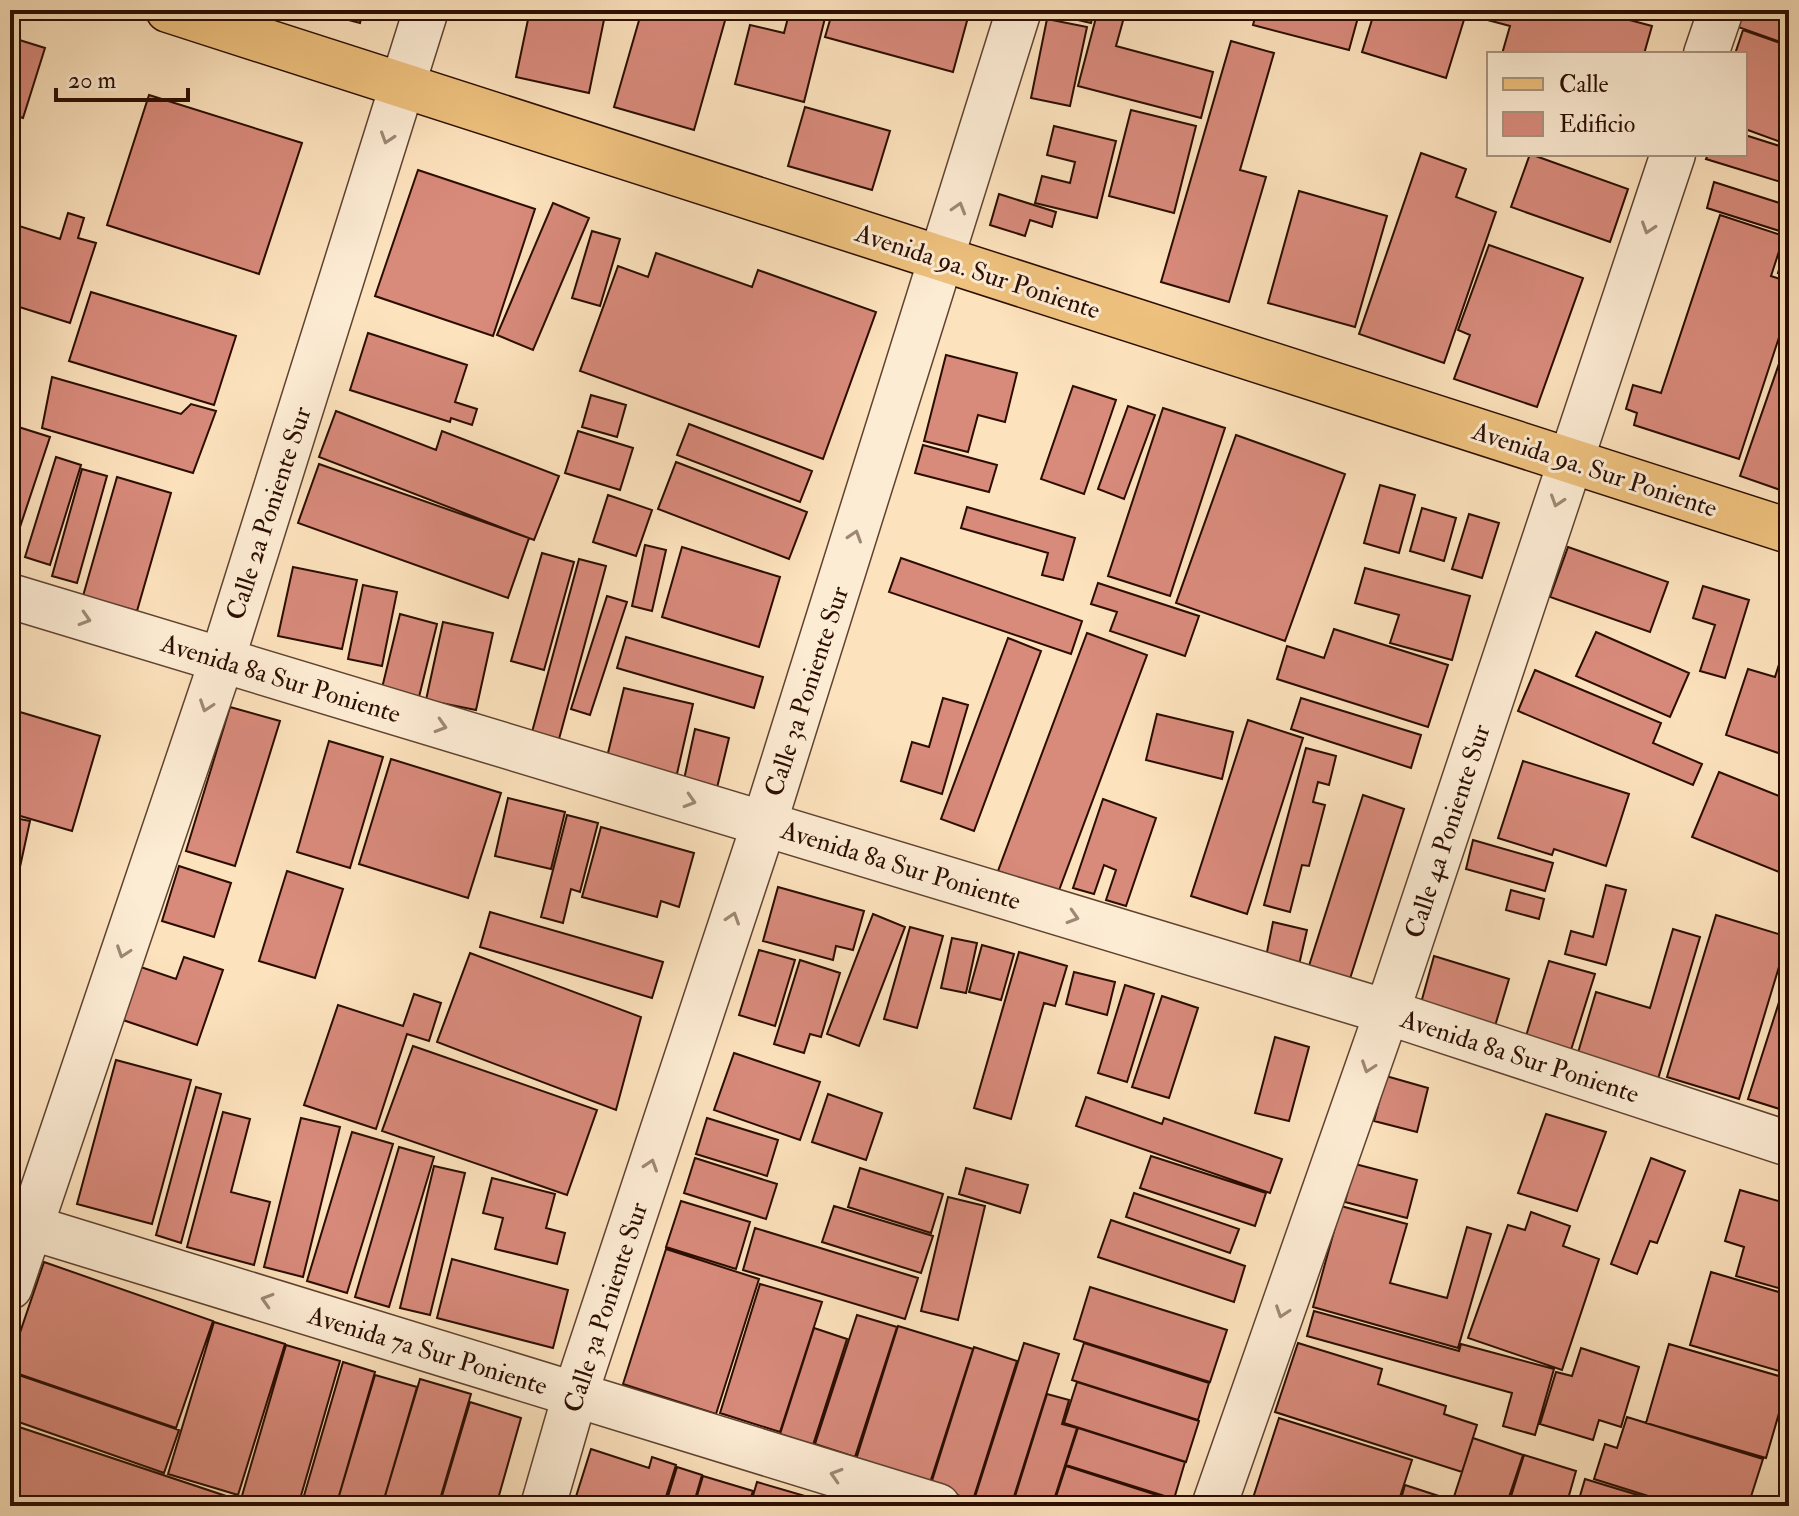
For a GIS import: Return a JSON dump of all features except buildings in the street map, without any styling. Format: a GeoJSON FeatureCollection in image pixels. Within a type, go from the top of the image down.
{"type":"FeatureCollection","features":[{"type":"Feature","properties":{"kind":"main road","name":"Avenida 9a. Sur Poniente"},"geometry":{"type":"LineString","coordinates":[[168,10],[1789,531]]}},
{"type":"Feature","properties":{"kind":"street","name":"Calle 2a Poniente Sur"},"geometry":{"type":"LineString","coordinates":[[10,1287],[20,1224],[222,660],[426,10]]}},
{"type":"Feature","properties":{"kind":"street","name":"Calle 3a Poniente Sur"},"geometry":{"type":"LineString","coordinates":[[543,1506],[575,1395],[764,824],[1019,10]]}},
{"type":"Feature","properties":{"kind":"street"},"geometry":{"type":"LineString","coordinates":[[1707,52],[1721,10]]}},
{"type":"Feature","properties":{"kind":"street","name":"Calle 4a Poniente Sur"},"geometry":{"type":"LineString","coordinates":[[1214,1506],[1387,1012],[1672,156]]}},
{"type":"Feature","properties":{"kind":"street","name":"Avenida 8a Sur Poniente"},"geometry":{"type":"LineString","coordinates":[[10,596],[1387,1012],[1789,1144]]}},
{"type":"Feature","properties":{"kind":"street","name":"Avenida 7a Sur Poniente"},"geometry":{"type":"LineString","coordinates":[[20,1224],[938,1506]]}}]}
